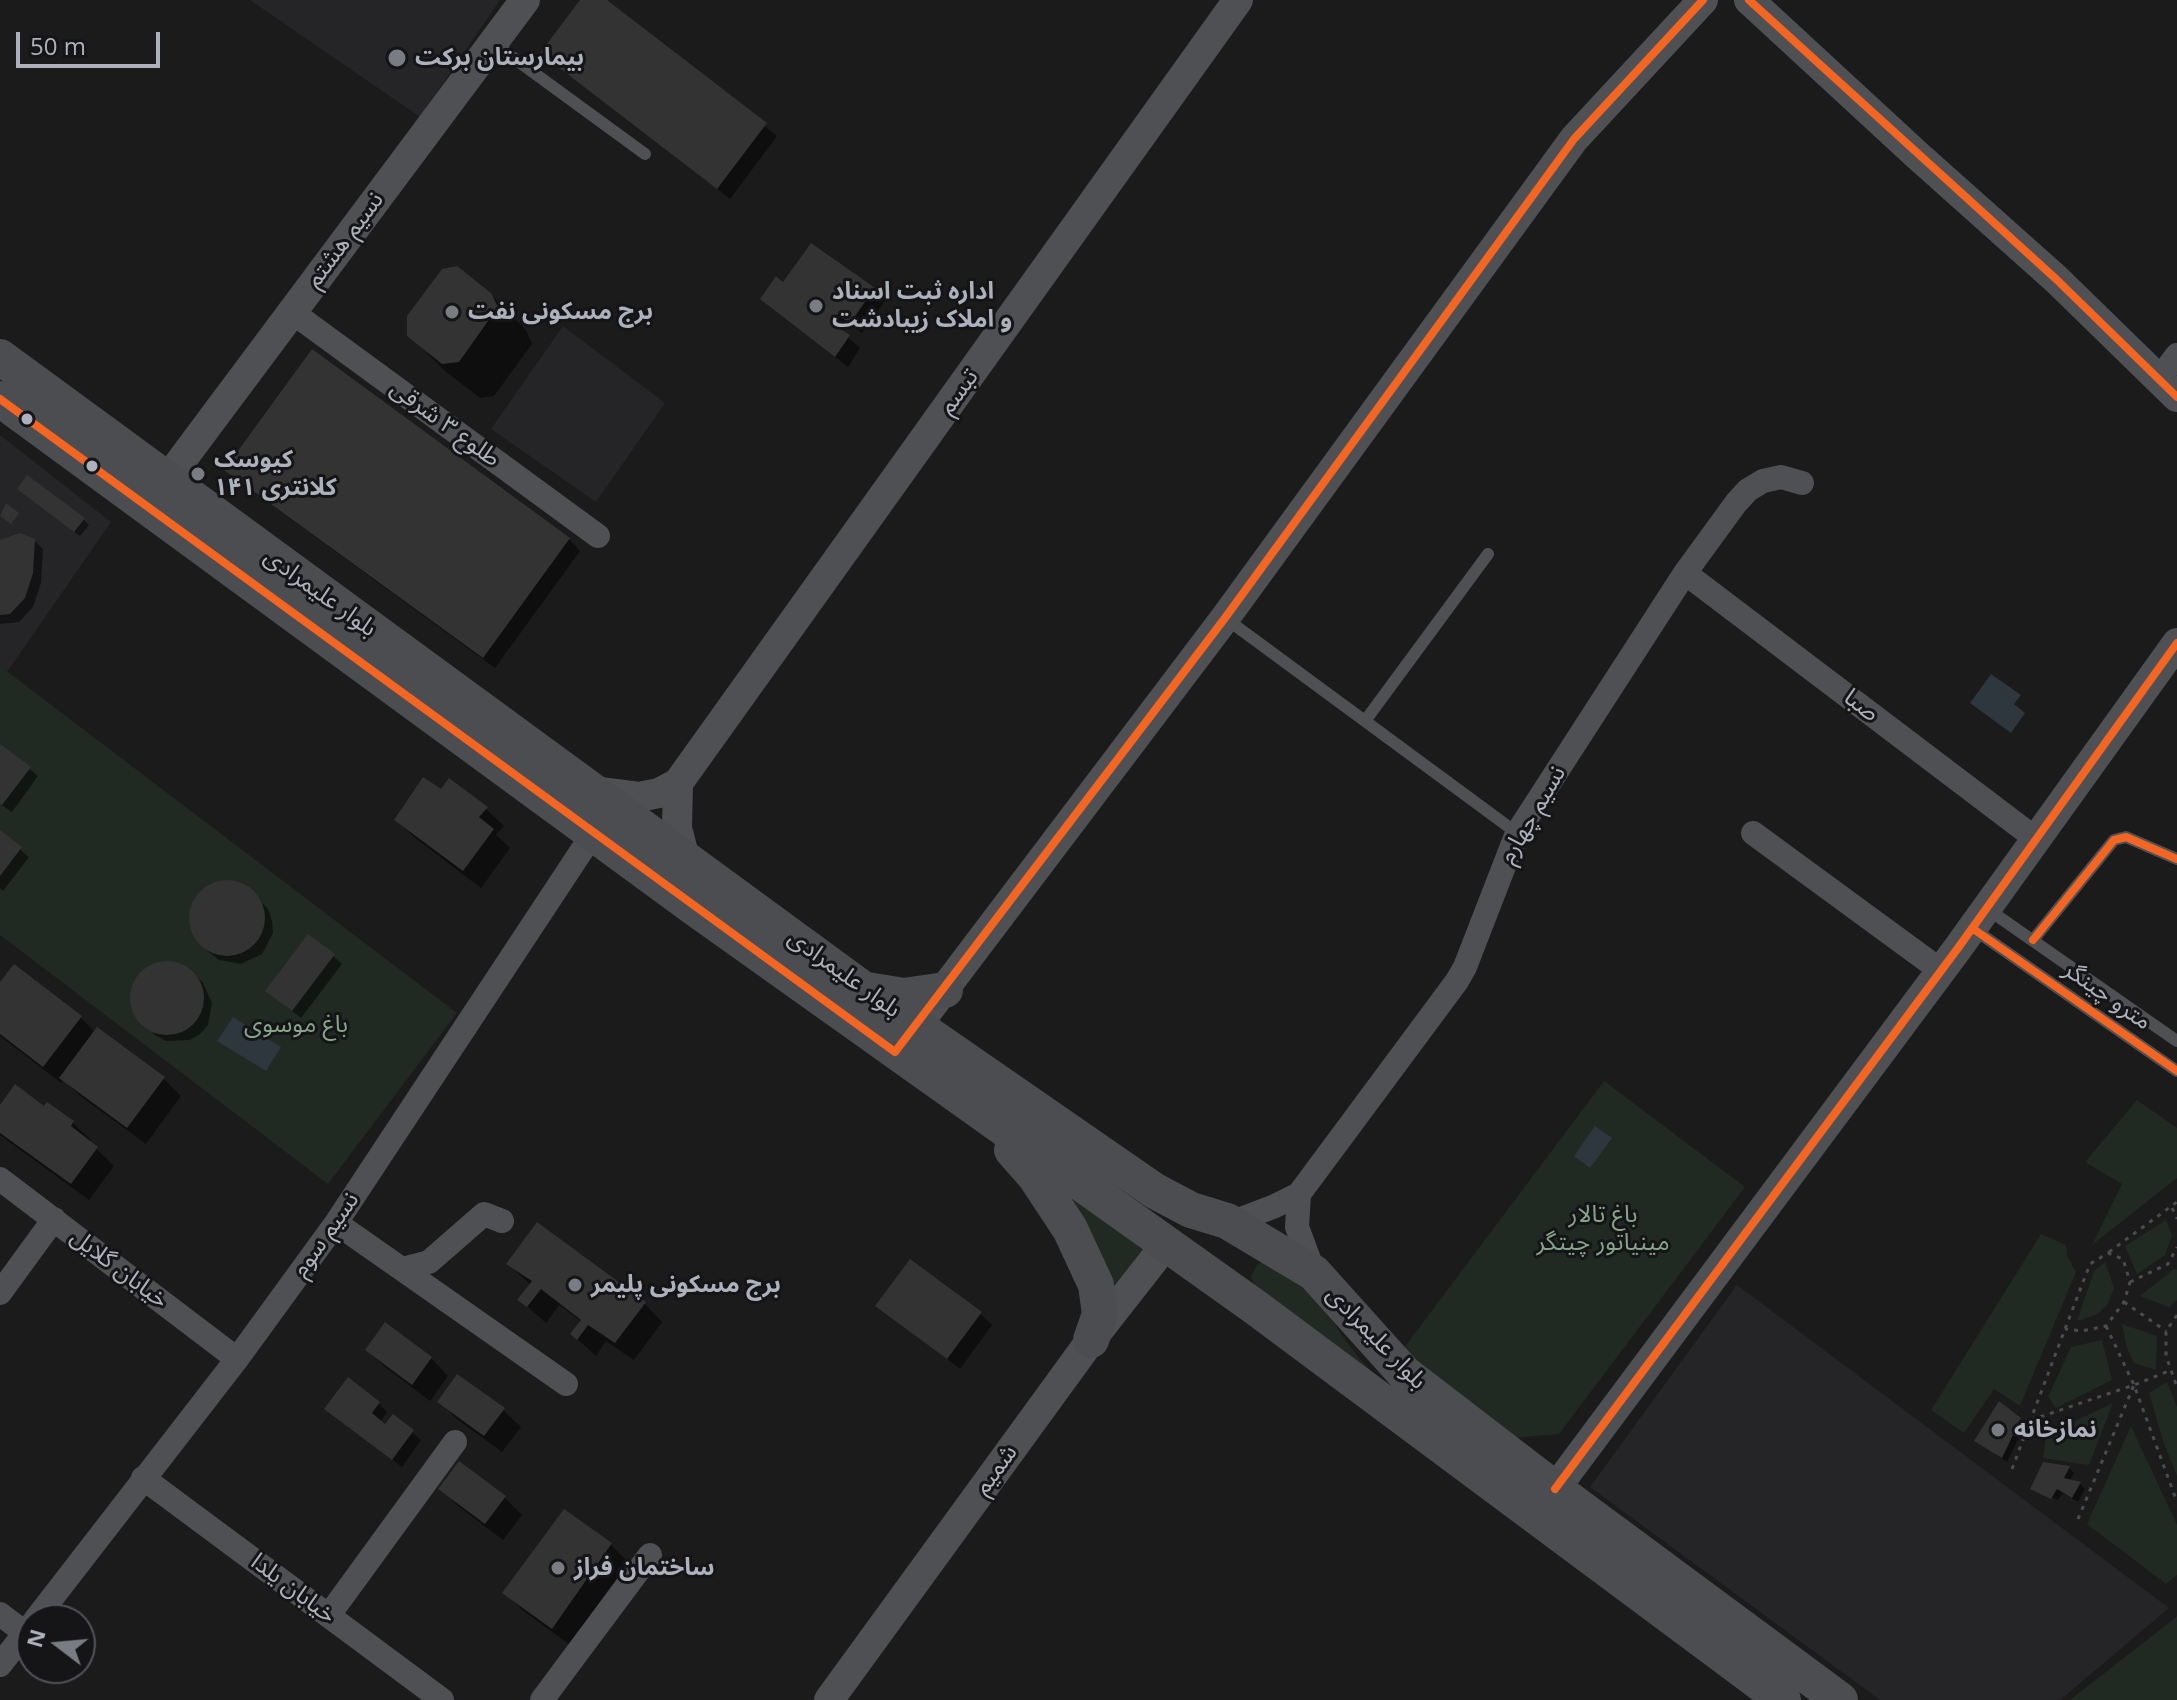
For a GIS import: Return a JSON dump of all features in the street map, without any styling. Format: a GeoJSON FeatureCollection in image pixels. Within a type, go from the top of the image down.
{"type":"FeatureCollection","features":[{"type":"Feature","properties":{"kind":"main road","name":"بلوار علیمرادی"},"geometry":{"type":"LineString","coordinates":[[0,357],[863,989],[906,1039],[980,1113],[1255,1307],[1783,1700]]}},
{"type":"Feature","properties":{"kind":"main road","name":"بلوار علیمرادی"},"geometry":{"type":"LineString","coordinates":[[0,399],[594,832],[906,1039],[1155,1191],[1191,1210],[1227,1221],[1314,1273],[1404,1373],[1840,1700]]}},
{"type":"Feature","properties":{"kind":"main road"},"geometry":{"type":"LineString","coordinates":[[863,989],[904,996],[945,990]]}},
{"type":"Feature","properties":{"kind":"main road"},"geometry":{"type":"LineString","coordinates":[[980,1113],[1035,1176],[1070,1229],[1096,1285],[1100,1314],[1091,1340]]}},
{"type":"Feature","properties":{"kind":"main road"},"geometry":{"type":"LineString","coordinates":[[1255,1307],[1246,1282],[1248,1263],[1265,1251],[1283,1253]]}},
{"type":"Feature","properties":{"kind":"street","name":"نسیم هشتم"},"geometry":{"type":"LineString","coordinates":[[166,481],[525,0]]}},
{"type":"Feature","properties":{"kind":"street","name":"تبسم"},"geometry":{"type":"LineString","coordinates":[[678,783],[1238,0]]}},
{"type":"Feature","properties":{"kind":"street"},"geometry":{"type":"LineString","coordinates":[[1749,0],[1917,155],[2171,377]]}},
{"type":"Feature","properties":{"kind":"street"},"geometry":{"type":"LineString","coordinates":[[906,1039],[1225,618],[1574,139],[1698,6]]}},
{"type":"Feature","properties":{"kind":"street","name":"طلوع ۳ شرقی"},"geometry":{"type":"LineString","coordinates":[[292,312],[598,536]]}},
{"type":"Feature","properties":{"kind":"street","name":"نسیم چهارم"},"geometry":{"type":"LineString","coordinates":[[1227,1221],[1244,1218],[1299,1194],[1457,981],[1517,833],[1685,573],[1748,490],[1763,481],[1781,477],[1802,483]]}},
{"type":"Feature","properties":{"kind":"street","name":"صبا"},"geometry":{"type":"LineString","coordinates":[[1685,573],[2036,839]]}},
{"type":"Feature","properties":{"kind":"street"},"geometry":{"type":"LineString","coordinates":[[1555,1489],[1979,918],[2177,643]]}},
{"type":"Feature","properties":{"kind":"street"},"geometry":{"type":"LineString","coordinates":[[592,791],[639,797],[659,793],[678,783],[677,828],[685,859]]}},
{"type":"Feature","properties":{"kind":"street","name":"نسیم سوم"},"geometry":{"type":"LineString","coordinates":[[48,1604],[237,1359],[336,1223],[594,832]]}},
{"type":"Feature","properties":{"kind":"street"},"geometry":{"type":"LineString","coordinates":[[1753,833],[1940,970]]}},
{"type":"Feature","properties":{"kind":"street","name":"خیابان گلایل"},"geometry":{"type":"LineString","coordinates":[[0,1179],[237,1359]]}},
{"type":"Feature","properties":{"kind":"street"},"geometry":{"type":"LineString","coordinates":[[1299,1194],[1297,1227],[1314,1273]]}},
{"type":"Feature","properties":{"kind":"street"},"geometry":{"type":"LineString","coordinates":[[402,1269],[429,1262],[484,1214],[502,1221]]}},
{"type":"Feature","properties":{"kind":"street"},"geometry":{"type":"LineString","coordinates":[[0,1293],[54,1219]]}},
{"type":"Feature","properties":{"kind":"street"},"geometry":{"type":"LineString","coordinates":[[336,1223],[566,1384]]}},
{"type":"Feature","properties":{"kind":"street","name":"شمیم"},"geometry":{"type":"LineString","coordinates":[[829,1700],[1091,1340],[1167,1243]]}},
{"type":"Feature","properties":{"kind":"street"},"geometry":{"type":"LineString","coordinates":[[329,1615],[455,1442]]}},
{"type":"Feature","properties":{"kind":"street","name":"خیابان یلدا"},"geometry":{"type":"LineString","coordinates":[[143,1478],[442,1700]]}},
{"type":"Feature","properties":{"kind":"street"},"geometry":{"type":"LineString","coordinates":[[542,1700],[650,1555]]}},
{"type":"Feature","properties":{"kind":"street","name":"نسیم سوم"},"geometry":{"type":"LineString","coordinates":[[0,1665],[16,1645]]}},
{"type":"Feature","properties":{"kind":"lane"},"geometry":{"type":"LineString","coordinates":[[493,43],[645,154]]}},
{"type":"Feature","properties":{"kind":"lane"},"geometry":{"type":"LineString","coordinates":[[1365,721],[1488,554]]}},
{"type":"Feature","properties":{"kind":"lane"},"geometry":{"type":"LineString","coordinates":[[1225,618],[1517,833]]}},
{"type":"Feature","properties":{"kind":"lane"},"geometry":{"type":"LineString","coordinates":[[2033,940],[2114,840],[2126,837],[2177,859]]}},
{"type":"Feature","properties":{"kind":"lane","name":"مترو چینگر"},"geometry":{"type":"LineString","coordinates":[[1979,918],[2033,940],[2177,1041]]}},
{"type":"Feature","properties":{"kind":"lane","name":"مترو چینگر"},"geometry":{"type":"LineString","coordinates":[[1979,918],[2177,1071]]}},
{"type":"Feature","properties":{"kind":"path"},"geometry":{"type":"LineString","coordinates":[[2012,1469],[2090,1264],[2177,1202]]}},
{"type":"Feature","properties":{"kind":"path"},"geometry":{"type":"LineString","coordinates":[[2172,1208],[2177,1219]]}},
{"type":"Feature","properties":{"kind":"path"},"geometry":{"type":"LineString","coordinates":[[2130,1282],[2168,1264],[2177,1247]]}},
{"type":"Feature","properties":{"kind":"path"},"geometry":{"type":"LineString","coordinates":[[2065,1329],[2082,1331],[2106,1326],[2124,1302],[2130,1282],[2123,1259],[2108,1253]]}},
{"type":"Feature","properties":{"kind":"path"},"geometry":{"type":"LineString","coordinates":[[2124,1302],[2166,1331]]}},
{"type":"Feature","properties":{"kind":"path"},"geometry":{"type":"LineString","coordinates":[[2177,1315],[2166,1331],[2166,1356],[2177,1387]]}},
{"type":"Feature","properties":{"kind":"path"},"geometry":{"type":"LineString","coordinates":[[2106,1326],[2134,1385],[2177,1502]]}},
{"type":"Feature","properties":{"kind":"path"},"geometry":{"type":"LineString","coordinates":[[2030,1420],[2171,1370]]}},
{"type":"Feature","properties":{"kind":"path"},"geometry":{"type":"LineString","coordinates":[[2078,1519],[2134,1385]]}},
{"type":"Feature","properties":{"kind":"shaded area","name":"بیمارستان برکت"},"geometry":{"type":"Polygon","coordinates":[[[250,0],[500,0],[420,117],[250,0]]]}},
{"type":"Feature","properties":{"kind":"shaded area"},"geometry":{"type":"Polygon","coordinates":[[[563,326],[665,403],[596,502],[491,429],[563,326]]]}},
{"type":"Feature","properties":{"kind":"shaded area"},"geometry":{"type":"Polygon","coordinates":[[[0,435],[111,522],[7,672],[0,666],[0,435]]]}},
{"type":"Feature","properties":{"kind":"shaded area"},"geometry":{"type":"Polygon","coordinates":[[[1991,674],[2021,695],[2014,704],[2025,713],[2011,733],[1970,703],[1991,674]]]}},
{"type":"Feature","properties":{"kind":"shaded area"},"geometry":{"type":"Polygon","coordinates":[[[233,1017],[281,1047],[266,1071],[217,1041],[233,1017]]]}},
{"type":"Feature","properties":{"kind":"shaded area"},"geometry":{"type":"Polygon","coordinates":[[[1595,1126],[1612,1138],[1590,1168],[1574,1156],[1595,1126]]]}},
{"type":"Feature","properties":{"kind":"shaded area"},"geometry":{"type":"Polygon","coordinates":[[[1737,1285],[2169,1608],[2060,1700],[1880,1700],[1590,1487],[1737,1285]]]}},
{"type":"Feature","properties":{"kind":"green space","name":"باغ موسوی"},"geometry":{"type":"Polygon","coordinates":[[[0,666],[457,1013],[328,1184],[0,935],[0,666]]]}},
{"type":"Feature","properties":{"kind":"green space","name":"باغ تالار مینیاتور چیتگر"},"geometry":{"type":"Polygon","coordinates":[[[1604,1081],[1745,1187],[1559,1434],[1514,1438],[1401,1352],[1604,1081]]]}},
{"type":"Feature","properties":{"kind":"green space"},"geometry":{"type":"Polygon","coordinates":[[[2137,1100],[2177,1128],[2177,1178],[2092,1245],[2122,1184],[2085,1162],[2137,1100]]]}},
{"type":"Feature","properties":{"kind":"green space"},"geometry":{"type":"Polygon","coordinates":[[[1038,1166],[1147,1246],[1112,1295],[1038,1166]]]}},
{"type":"Feature","properties":{"kind":"green space"},"geometry":{"type":"Polygon","coordinates":[[[2166,1220],[2172,1235],[2165,1255],[2137,1274],[2125,1246],[2166,1220]]]}},
{"type":"Feature","properties":{"kind":"green space"},"geometry":{"type":"Polygon","coordinates":[[[2041,1234],[2066,1245],[2067,1256],[2076,1272],[2020,1406],[1994,1389],[1964,1433],[1931,1410],[2041,1234]]]}},
{"type":"Feature","properties":{"kind":"green space"},"geometry":{"type":"Polygon","coordinates":[[[1268,1256],[1298,1263],[1341,1334],[1383,1383],[1258,1292],[1251,1277],[1257,1265],[1268,1256]]]}},
{"type":"Feature","properties":{"kind":"green space"},"geometry":{"type":"Polygon","coordinates":[[[2105,1262],[2114,1288],[2108,1304],[2098,1314],[2077,1321],[2094,1271],[2105,1262]]]}},
{"type":"Feature","properties":{"kind":"green space"},"geometry":{"type":"Polygon","coordinates":[[[2174,1269],[2177,1270],[2177,1300],[2169,1307],[2140,1296],[2174,1269]]]}},
{"type":"Feature","properties":{"kind":"green space"},"geometry":{"type":"Polygon","coordinates":[[[2122,1324],[2157,1336],[2156,1370],[2134,1363],[2122,1324]]]}},
{"type":"Feature","properties":{"kind":"green space"},"geometry":{"type":"Polygon","coordinates":[[[2102,1340],[2112,1380],[2056,1408],[2048,1397],[2071,1347],[2102,1340]]]}},
{"type":"Feature","properties":{"kind":"green space"},"geometry":{"type":"Polygon","coordinates":[[[2167,1382],[2177,1407],[2177,1476],[2149,1393],[2167,1382]]]}},
{"type":"Feature","properties":{"kind":"green space"},"geometry":{"type":"Polygon","coordinates":[[[2113,1403],[2089,1465],[2043,1458],[2046,1435],[2113,1403]]]}},
{"type":"Feature","properties":{"kind":"green space"},"geometry":{"type":"Polygon","coordinates":[[[2131,1426],[2177,1525],[2177,1575],[2166,1584],[2087,1524],[2131,1426]]]}},
{"type":"Feature","properties":{"kind":"green space"},"geometry":{"type":"Polygon","coordinates":[[[2177,1616],[2177,1700],[2070,1700],[2175,1618],[2177,1616]]]}},
{"type":"Feature","properties":{"kind":"building"},"geometry":{"type":"Polygon","coordinates":[[[580,0],[607,0],[767,123],[717,189],[540,53],[580,0]]]}},
{"type":"Feature","properties":{"kind":"building","name":"اداره ثبت اسناد و املاک زیبادشت"},"geometry":{"type":"Polygon","coordinates":[[[811,243],[875,288],[850,323],[836,314],[830,322],[850,335],[835,357],[760,299],[776,276],[783,282],[811,243]]]}},
{"type":"Feature","properties":{"kind":"building","name":"برج مسکونی نفت"},"geometry":{"type":"Polygon","coordinates":[[[457,266],[491,293],[498,307],[459,362],[442,364],[407,336],[407,316],[442,269],[457,266]]]}},
{"type":"Feature","properties":{"kind":"building"},"geometry":{"type":"Polygon","coordinates":[[[312,349],[570,538],[483,658],[224,470],[312,349]]]}},
{"type":"Feature","properties":{"kind":"building"},"geometry":{"type":"Polygon","coordinates":[[[27,475],[85,518],[74,532],[17,489],[27,475]]]}},
{"type":"Feature","properties":{"kind":"building"},"geometry":{"type":"Polygon","coordinates":[[[6,503],[19,513],[11,524],[0,516],[6,503]]]}},
{"type":"Feature","properties":{"kind":"building"},"geometry":{"type":"Polygon","coordinates":[[[20,533],[35,539],[33,573],[25,598],[10,614],[0,615],[0,540],[20,533]]]}},
{"type":"Feature","properties":{"kind":"building"},"geometry":{"type":"Polygon","coordinates":[[[0,744],[31,767],[2,805],[0,804],[0,744]]]}},
{"type":"Feature","properties":{"kind":"building"},"geometry":{"type":"Polygon","coordinates":[[[423,777],[441,789],[449,778],[488,807],[479,817],[494,829],[463,871],[394,820],[423,777]]]}},
{"type":"Feature","properties":{"kind":"building"},"geometry":{"type":"Polygon","coordinates":[[[0,830],[22,847],[0,876],[0,830]]]}},
{"type":"Feature","properties":{"kind":"building"},"geometry":{"type":"Polygon","coordinates":[[[227,880],[242,883],[254,891],[262,903],[265,918],[262,933],[254,945],[242,953],[227,956],[212,953],[200,945],[192,933],[189,918],[192,903],[200,891],[212,883],[227,880]]]}},
{"type":"Feature","properties":{"kind":"building"},"geometry":{"type":"Polygon","coordinates":[[[308,934],[335,954],[292,1011],[265,991],[308,934]]]}},
{"type":"Feature","properties":{"kind":"building"},"geometry":{"type":"Polygon","coordinates":[[[167,961],[181,964],[193,972],[201,984],[204,998],[201,1012],[193,1024],[181,1032],[167,1035],[153,1032],[141,1024],[133,1012],[130,998],[133,984],[141,972],[153,964],[167,961]]]}},
{"type":"Feature","properties":{"kind":"building"},"geometry":{"type":"Polygon","coordinates":[[[14,964],[82,1016],[43,1067],[0,1034],[0,982],[14,964]]]}},
{"type":"Feature","properties":{"kind":"building"},"geometry":{"type":"Polygon","coordinates":[[[97,1027],[165,1077],[127,1128],[59,1078],[97,1027]]]}},
{"type":"Feature","properties":{"kind":"building"},"geometry":{"type":"Polygon","coordinates":[[[15,1084],[44,1106],[47,1102],[74,1121],[71,1126],[98,1147],[71,1184],[0,1133],[0,1105],[15,1084]]]}},
{"type":"Feature","properties":{"kind":"building","name":"برج مسکونی پلیمر"},"geometry":{"type":"Polygon","coordinates":[[[537,1222],[646,1302],[615,1343],[588,1325],[577,1340],[570,1334],[581,1320],[541,1289],[527,1307],[517,1300],[532,1281],[506,1264],[537,1222]]]}},
{"type":"Feature","properties":{"kind":"building"},"geometry":{"type":"Polygon","coordinates":[[[910,1259],[982,1312],[947,1359],[875,1306],[910,1259]]]}},
{"type":"Feature","properties":{"kind":"building"},"geometry":{"type":"Polygon","coordinates":[[[385,1322],[432,1357],[412,1385],[365,1350],[385,1322]]]}},
{"type":"Feature","properties":{"kind":"building"},"geometry":{"type":"Polygon","coordinates":[[[457,1374],[505,1408],[484,1436],[437,1402],[457,1374]]]}},
{"type":"Feature","properties":{"kind":"building"},"geometry":{"type":"Polygon","coordinates":[[[348,1377],[380,1402],[372,1413],[385,1424],[393,1414],[414,1430],[392,1460],[324,1409],[348,1377]]]}},
{"type":"Feature","properties":{"kind":"building","name":"نمازخانه"},"geometry":{"type":"Polygon","coordinates":[[[1999,1401],[2021,1418],[2002,1458],[1974,1441],[1999,1401]]]}},
{"type":"Feature","properties":{"kind":"building"},"geometry":{"type":"Polygon","coordinates":[[[459,1461],[506,1496],[485,1524],[438,1489],[459,1461]]]}},
{"type":"Feature","properties":{"kind":"building"},"geometry":{"type":"Polygon","coordinates":[[[2043,1462],[2070,1466],[2064,1478],[2081,1482],[2072,1498],[2057,1489],[2051,1499],[2030,1489],[2043,1462]]]}},
{"type":"Feature","properties":{"kind":"building","name":"ساختمان فراز"},"geometry":{"type":"Polygon","coordinates":[[[564,1509],[612,1543],[552,1629],[502,1593],[564,1509]]]}},
{"type":"Feature","properties":{"kind":"transit line"},"geometry":{"type":"LineString","coordinates":[[0,399],[895,1052],[1225,618],[1574,139],[1703,0]]}},
{"type":"Feature","properties":{"kind":"transit line"},"geometry":{"type":"LineString","coordinates":[[1749,0],[2056,279],[2177,397]]}},
{"type":"Feature","properties":{"kind":"transit line"},"geometry":{"type":"LineString","coordinates":[[1555,1489],[1958,948],[2177,643]]}},
{"type":"Feature","properties":{"kind":"transit line"},"geometry":{"type":"LineString","coordinates":[[2033,940],[2114,840],[2126,837],[2177,859]]}},
{"type":"Feature","properties":{"kind":"transit line"},"geometry":{"type":"LineString","coordinates":[[1972,928],[2177,1071]]}},
{"type":"Feature","properties":{"kind":"place","name":"بیمارستان برکت"},"geometry":{"type":"Point","coordinates":[397,58]}},
{"type":"Feature","properties":{"kind":"place","name":"اداره ثبت اسناد و املاک زیبادشت"},"geometry":{"type":"Point","coordinates":[816,306]}},
{"type":"Feature","properties":{"kind":"place","name":"برج مسکونی نفت"},"geometry":{"type":"Point","coordinates":[452,312]}},
{"type":"Feature","properties":{"kind":"place","name":"کیوسک کلانتری ۱۴۱"},"geometry":{"type":"Point","coordinates":[198,474]}},
{"type":"Feature","properties":{"kind":"place","name":"برج مسکونی پلیمر"},"geometry":{"type":"Point","coordinates":[575,1285]}},
{"type":"Feature","properties":{"kind":"place","name":"نمازخانه"},"geometry":{"type":"Point","coordinates":[1998,1430]}},
{"type":"Feature","properties":{"kind":"place","name":"ساختمان فراز"},"geometry":{"type":"Point","coordinates":[558,1568]}}]}
